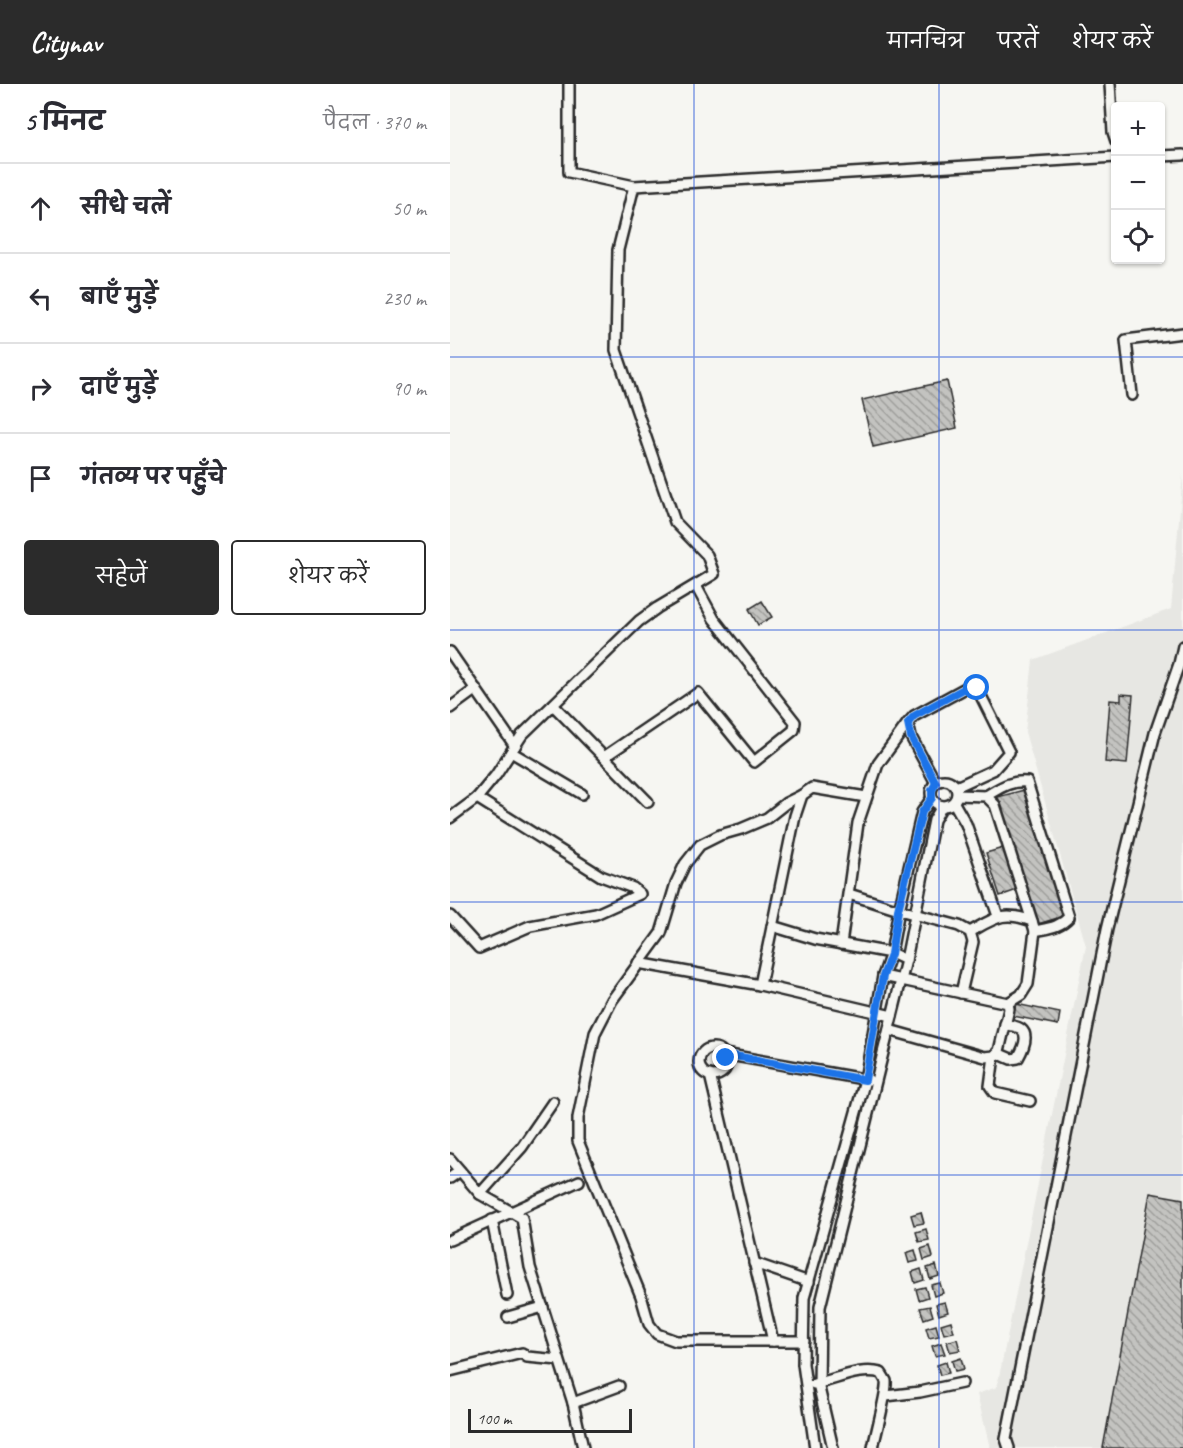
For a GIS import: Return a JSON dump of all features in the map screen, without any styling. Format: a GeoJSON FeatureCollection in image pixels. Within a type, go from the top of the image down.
{"type":"FeatureCollection","features":[{"type":"Feature","properties":{"kind":"street"},"geometry":{"type":"LineString","coordinates":[[568,84],[569,172],[634,186],[1111,158]]}},
{"type":"Feature","properties":{"kind":"street"},"geometry":{"type":"LineString","coordinates":[[1110,84],[1111,102]]}},
{"type":"Feature","properties":{"kind":"street"},"geometry":{"type":"LineString","coordinates":[[1165,156],[1183,155]]}},
{"type":"Feature","properties":{"kind":"street"},"geometry":{"type":"LineString","coordinates":[[450,818],[477,798],[496,775],[522,735],[639,621],[714,574],[707,555],[675,522],[616,350],[618,250],[634,186]]}},
{"type":"Feature","properties":{"kind":"street"},"geometry":{"type":"LineString","coordinates":[[1132,395],[1126,340],[1183,333]]}},
{"type":"Feature","properties":{"kind":"street"},"geometry":{"type":"LineString","coordinates":[[604,757],[698,693],[754,762],[794,730],[795,722],[714,619],[696,586]]}},
{"type":"Feature","properties":{"kind":"street"},"geometry":{"type":"LineString","coordinates":[[1009,1448],[1006,1439],[1107,929],[1155,733],[1183,646]]}},
{"type":"Feature","properties":{"kind":"street"},"geometry":{"type":"LineString","coordinates":[[450,652],[513,749],[582,794]]}},
{"type":"Feature","properties":{"kind":"street"},"geometry":{"type":"LineString","coordinates":[[833,1448],[819,1383],[820,1307],[906,960],[934,820],[942,806],[993,770],[1008,752],[977,688],[971,685],[914,716],[878,764],[858,823],[841,944]]}},
{"type":"Feature","properties":{"kind":"street"},"geometry":{"type":"LineString","coordinates":[[450,708],[476,689]]}},
{"type":"Feature","properties":{"kind":"street"},"geometry":{"type":"LineString","coordinates":[[553,705],[648,802]]}},
{"type":"Feature","properties":{"kind":"street"},"geometry":{"type":"LineString","coordinates":[[908,723],[911,737],[936,783]]}},
{"type":"Feature","properties":{"kind":"street"},"geometry":{"type":"LineString","coordinates":[[815,1448],[803,1364],[804,1298],[865,1080],[883,976],[891,954],[898,910],[922,812],[932,798],[932,790],[936,783],[945,780],[956,795],[999,916]]}},
{"type":"Feature","properties":{"kind":"street"},"geometry":{"type":"LineString","coordinates":[[956,795],[986,796],[1005,785],[1018,781],[1027,782],[1069,916],[1064,923],[1056,927],[1033,926],[1017,915],[999,916],[970,932]]}},
{"type":"Feature","properties":{"kind":"street"},"geometry":{"type":"LineString","coordinates":[[804,1341],[676,1341],[657,1334],[649,1324],[641,1296],[578,1141],[578,1118],[595,1033],[612,1000],[662,933],[676,883],[685,864],[700,845],[767,818],[786,803],[812,788],[866,797]]}},
{"type":"Feature","properties":{"kind":"street"},"geometry":{"type":"LineString","coordinates":[[760,985],[795,816],[802,795]]}},
{"type":"Feature","properties":{"kind":"street"},"geometry":{"type":"LineString","coordinates":[[883,976],[1008,1003],[1021,995],[1028,984],[1033,926],[995,805],[986,796]]}},
{"type":"Feature","properties":{"kind":"street"},"geometry":{"type":"LineString","coordinates":[[450,916],[479,948],[530,926],[596,914],[640,894],[633,888],[601,876],[477,798]]}},
{"type":"Feature","properties":{"kind":"street"},"geometry":{"type":"LineString","coordinates":[[932,798],[942,806]]}},
{"type":"Feature","properties":{"kind":"street"},"geometry":{"type":"LineString","coordinates":[[849,894],[959,926],[970,932],[973,942],[961,993]]}},
{"type":"Feature","properties":{"kind":"street"},"geometry":{"type":"LineString","coordinates":[[772,926],[816,939],[891,954],[906,960]]}},
{"type":"Feature","properties":{"kind":"street"},"geometry":{"type":"LineString","coordinates":[[638,963],[760,985],[892,1016]]}},
{"type":"Feature","properties":{"kind":"street"},"geometry":{"type":"LineString","coordinates":[[889,1030],[985,1057],[999,1051],[1009,1009],[1008,1003]]}},
{"type":"Feature","properties":{"kind":"street"},"geometry":{"type":"LineString","coordinates":[[995,1054],[1011,1059],[1018,1058],[1024,1048],[1024,1034],[1021,1029],[1005,1024]]}},
{"type":"Feature","properties":{"kind":"street"},"geometry":{"type":"LineString","coordinates":[[773,1341],[710,1076],[700,1067],[699,1058],[704,1051],[717,1048],[724,1054],[877,1081]]}},
{"type":"Feature","properties":{"kind":"street"},"geometry":{"type":"LineString","coordinates":[[710,1076],[723,1071],[726,1063],[724,1054]]}},
{"type":"Feature","properties":{"kind":"street"},"geometry":{"type":"LineString","coordinates":[[995,1054],[990,1086],[994,1093],[1030,1101]]}},
{"type":"Feature","properties":{"kind":"street"},"geometry":{"type":"LineString","coordinates":[[480,1194],[522,1146],[554,1102]]}},
{"type":"Feature","properties":{"kind":"street"},"geometry":{"type":"LineString","coordinates":[[859,1102],[871,1105]]}},
{"type":"Feature","properties":{"kind":"street"},"geometry":{"type":"LineString","coordinates":[[852,1127],[864,1131]]}},
{"type":"Feature","properties":{"kind":"street"},"geometry":{"type":"LineString","coordinates":[[450,1159],[480,1194],[522,1218],[530,1267],[573,1403],[581,1447]]}},
{"type":"Feature","properties":{"kind":"street"},"geometry":{"type":"LineString","coordinates":[[450,1178],[460,1171]]}},
{"type":"Feature","properties":{"kind":"street"},"geometry":{"type":"LineString","coordinates":[[450,1239],[579,1181]]}},
{"type":"Feature","properties":{"kind":"street"},"geometry":{"type":"LineString","coordinates":[[492,1220],[507,1295]]}},
{"type":"Feature","properties":{"kind":"street"},"geometry":{"type":"LineString","coordinates":[[754,1263],[809,1282]]}},
{"type":"Feature","properties":{"kind":"street"},"geometry":{"type":"LineString","coordinates":[[508,1317],[543,1307]]}},
{"type":"Feature","properties":{"kind":"street"},"geometry":{"type":"LineString","coordinates":[[804,1324],[820,1325]]}},
{"type":"Feature","properties":{"kind":"street"},"geometry":{"type":"LineString","coordinates":[[450,1371],[522,1353],[527,1357],[559,1360]]}},
{"type":"Feature","properties":{"kind":"street"},"geometry":{"type":"LineString","coordinates":[[806,1386],[841,1376],[872,1371],[881,1373],[886,1381],[886,1396],[880,1410],[873,1448]]}},
{"type":"Feature","properties":{"kind":"street"},"geometry":{"type":"LineString","coordinates":[[886,1396],[962,1383]]}},
{"type":"Feature","properties":{"kind":"street"},"geometry":{"type":"LineString","coordinates":[[573,1403],[619,1386]]}},
{"type":"Feature","properties":{"kind":"shaded area"},"geometry":{"type":"Polygon","coordinates":[[[1183,475],[1183,1448],[990,1448],[977,1394],[997,1387],[1086,946],[1025,732],[1033,660],[1171,609],[1183,475]]]}},
{"type":"Feature","properties":{"kind":"building"},"geometry":{"type":"Polygon","coordinates":[[[947,381],[957,428],[873,447],[862,400],[947,381]]]}},
{"type":"Feature","properties":{"kind":"building"},"geometry":{"type":"Polygon","coordinates":[[[762,601],[772,617],[758,625],[749,609],[762,601]]]}},
{"type":"Feature","properties":{"kind":"building"},"geometry":{"type":"Polygon","coordinates":[[[1121,694],[1133,695],[1127,764],[1105,762],[1110,700],[1121,701],[1121,694]]]}},
{"type":"Feature","properties":{"kind":"building"},"geometry":{"type":"Polygon","coordinates":[[[1024,790],[1064,916],[1038,924],[998,797],[1024,790]]]}},
{"type":"Feature","properties":{"kind":"building"},"geometry":{"type":"Polygon","coordinates":[[[1003,848],[1017,890],[1000,896],[986,853],[1003,848]]]}},
{"type":"Feature","properties":{"kind":"building"},"geometry":{"type":"Polygon","coordinates":[[[1016,1004],[1060,1013],[1058,1025],[1013,1016],[1016,1004]]]}},
{"type":"Feature","properties":{"kind":"building"},"geometry":{"type":"Polygon","coordinates":[[[1150,1193],[1183,1199],[1183,1448],[1103,1448],[1150,1193]]]}},
{"type":"Feature","properties":{"kind":"building"},"geometry":{"type":"Polygon","coordinates":[[[921,1212],[924,1223],[914,1225],[911,1215],[921,1212]]]}},
{"type":"Feature","properties":{"kind":"building"},"geometry":{"type":"Polygon","coordinates":[[[926,1229],[929,1240],[919,1242],[916,1232],[926,1229]]]}},
{"type":"Feature","properties":{"kind":"building"},"geometry":{"type":"Polygon","coordinates":[[[930,1246],[933,1257],[924,1260],[921,1249],[930,1246]]]}},
{"type":"Feature","properties":{"kind":"building"},"geometry":{"type":"Polygon","coordinates":[[[915,1250],[918,1261],[909,1263],[906,1253],[915,1250]]]}},
{"type":"Feature","properties":{"kind":"building"},"geometry":{"type":"Polygon","coordinates":[[[936,1265],[939,1276],[930,1279],[927,1268],[936,1265]]]}},
{"type":"Feature","properties":{"kind":"building"},"geometry":{"type":"Polygon","coordinates":[[[921,1269],[924,1280],[915,1283],[912,1272],[921,1269]]]}},
{"type":"Feature","properties":{"kind":"building"},"geometry":{"type":"Polygon","coordinates":[[[940,1283],[943,1293],[934,1296],[931,1285],[940,1283]]]}},
{"type":"Feature","properties":{"kind":"building"},"geometry":{"type":"Polygon","coordinates":[[[925,1287],[928,1297],[919,1300],[916,1289],[925,1287]]]}},
{"type":"Feature","properties":{"kind":"building"},"geometry":{"type":"Polygon","coordinates":[[[945,1302],[948,1312],[939,1315],[936,1304],[945,1302]]]}},
{"type":"Feature","properties":{"kind":"building"},"geometry":{"type":"Polygon","coordinates":[[[930,1306],[933,1316],[924,1319],[920,1308],[930,1306]]]}},
{"type":"Feature","properties":{"kind":"building"},"geometry":{"type":"Polygon","coordinates":[[[951,1321],[954,1332],[944,1334],[941,1324],[951,1321]]]}},
{"type":"Feature","properties":{"kind":"building"},"geometry":{"type":"Polygon","coordinates":[[[936,1325],[939,1336],[929,1338],[926,1328],[936,1325]]]}},
{"type":"Feature","properties":{"kind":"building"},"geometry":{"type":"Polygon","coordinates":[[[957,1339],[960,1350],[950,1352],[947,1342],[957,1339]]]}},
{"type":"Feature","properties":{"kind":"building"},"geometry":{"type":"Polygon","coordinates":[[[941,1343],[945,1354],[935,1356],[932,1346],[941,1343]]]}},
{"type":"Feature","properties":{"kind":"building"},"geometry":{"type":"Polygon","coordinates":[[[961,1358],[964,1369],[955,1371],[952,1361],[961,1358]]]}},
{"type":"Feature","properties":{"kind":"building"},"geometry":{"type":"Polygon","coordinates":[[[946,1362],[949,1373],[940,1375],[937,1365],[946,1362]]]}},
{"type":"Feature","properties":{"kind":"route"},"geometry":{"type":"LineString","coordinates":[[726,1058],[724,1054],[865,1080],[883,976],[891,954],[898,910],[922,812],[932,798],[933,786],[936,783],[911,737],[908,723],[914,716],[971,685],[977,688]]}}]}
